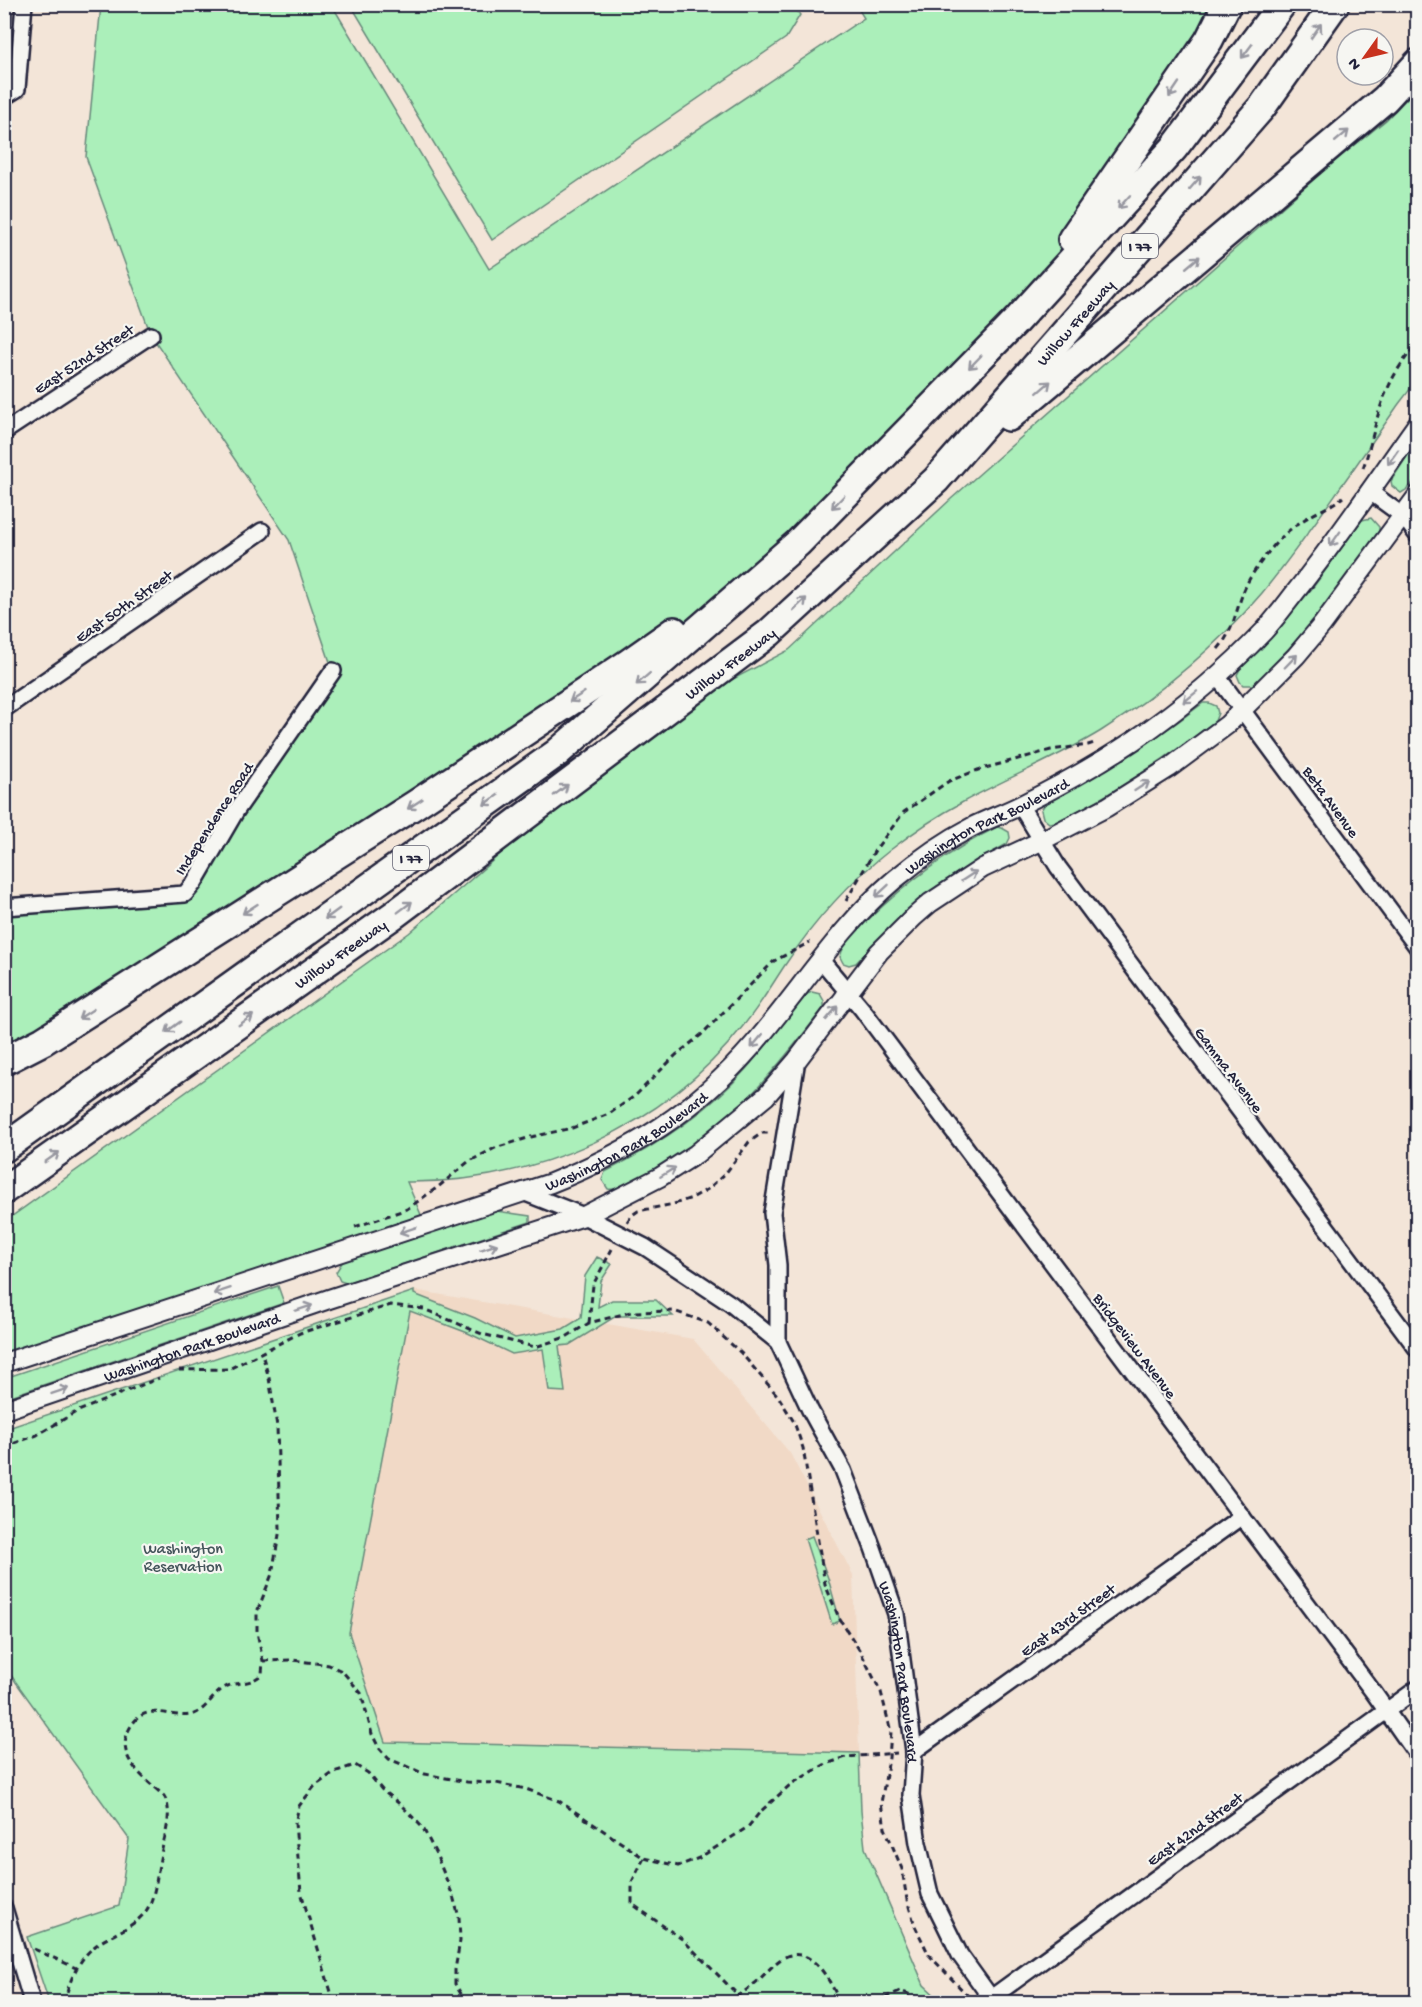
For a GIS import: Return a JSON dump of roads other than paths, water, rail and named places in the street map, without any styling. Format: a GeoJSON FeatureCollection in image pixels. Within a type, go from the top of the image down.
{"type":"FeatureCollection","features":[{"type":"Feature","properties":{"kind":"highway"},"geometry":{"type":"LineString","coordinates":[[1016,321],[1209,40],[1227,4]]}},
{"type":"Feature","properties":{"kind":"highway","name":"I 77"},"geometry":{"type":"LineString","coordinates":[[4,1148],[557,753],[798,543],[1016,321],[1174,148],[1282,4]]}},
{"type":"Feature","properties":{"kind":"highway","name":"Willow Freeway"},"geometry":{"type":"LineString","coordinates":[[4,1190],[395,914],[769,633],[936,480],[1262,106],[1335,4]]}},
{"type":"Feature","properties":{"kind":"highway"},"geometry":{"type":"LineString","coordinates":[[936,480],[1385,99],[1418,63]]}},
{"type":"Feature","properties":{"kind":"highway"},"geometry":{"type":"LineString","coordinates":[[4,1061],[43,1041],[416,804],[627,664],[798,543]]}},
{"type":"Feature","properties":{"kind":"street"},"geometry":{"type":"LineString","coordinates":[[11,93],[24,4]]}},
{"type":"Feature","properties":{"kind":"street","name":"East 52nd Street"},"geometry":{"type":"LineString","coordinates":[[4,432],[151,335]]}},
{"type":"Feature","properties":{"kind":"street","name":"Washington Park Boulevard"},"geometry":{"type":"LineString","coordinates":[[4,1364],[523,1192],[578,1172],[669,1123],[695,1103],[731,1069],[873,900],[914,864],[971,828],[1020,806],[1132,741],[1217,676],[1264,630],[1318,563],[1418,423]]}},
{"type":"Feature","properties":{"kind":"street"},"geometry":{"type":"LineString","coordinates":[[1369,491],[1403,516],[1418,536]]}},
{"type":"Feature","properties":{"kind":"street","name":"Washington Park Boulevard"},"geometry":{"type":"LineString","coordinates":[[4,1410],[323,1301],[584,1216],[660,1177],[696,1154],[766,1096],[797,1060],[879,952],[930,903],[983,868],[1041,841],[1139,789],[1227,725],[1296,656],[1418,495]]}},
{"type":"Feature","properties":{"kind":"street","name":"East 50th Street"},"geometry":{"type":"LineString","coordinates":[[4,709],[262,531]]}},
{"type":"Feature","properties":{"kind":"street","name":"Independence Road"},"geometry":{"type":"LineString","coordinates":[[4,907],[185,894],[194,883],[236,811],[333,671]]}},
{"type":"Feature","properties":{"kind":"street","name":"Beta Avenue"},"geometry":{"type":"LineString","coordinates":[[1217,676],[1418,948]]}},
{"type":"Feature","properties":{"kind":"street","name":"Gamma Avenue"},"geometry":{"type":"LineString","coordinates":[[1020,806],[1041,841],[1105,931],[1418,1350]]}},
{"type":"Feature","properties":{"kind":"street","name":"Bridgeview Avenue"},"geometry":{"type":"LineString","coordinates":[[821,960],[849,992],[1242,1516],[1418,1756]]}},
{"type":"Feature","properties":{"kind":"street","name":"Washington Park Boulevard"},"geometry":{"type":"LineString","coordinates":[[797,1060],[772,1213],[778,1265],[778,1342],[810,1410],[843,1470],[896,1614],[914,1751],[911,1795],[918,1843],[930,1894],[960,1955],[994,2000]]}},
{"type":"Feature","properties":{"kind":"street","name":"Washington Park Boulevard"},"geometry":{"type":"LineString","coordinates":[[523,1192],[584,1216],[645,1247],[731,1304],[778,1342]]}},
{"type":"Feature","properties":{"kind":"street","name":"East 43rd Street"},"geometry":{"type":"LineString","coordinates":[[914,1751],[1242,1516]]}},
{"type":"Feature","properties":{"kind":"street","name":"East 42nd Street"},"geometry":{"type":"LineString","coordinates":[[994,2000],[1418,1688]]}},
{"type":"Feature","properties":{"kind":"street"},"geometry":{"type":"LineString","coordinates":[[4,1908],[32,2002]]}},
{"type":"Feature","properties":{"kind":"park label","name":"Washington Reservation"},"geometry":{"type":"Point","coordinates":[183,1556]}}]}
